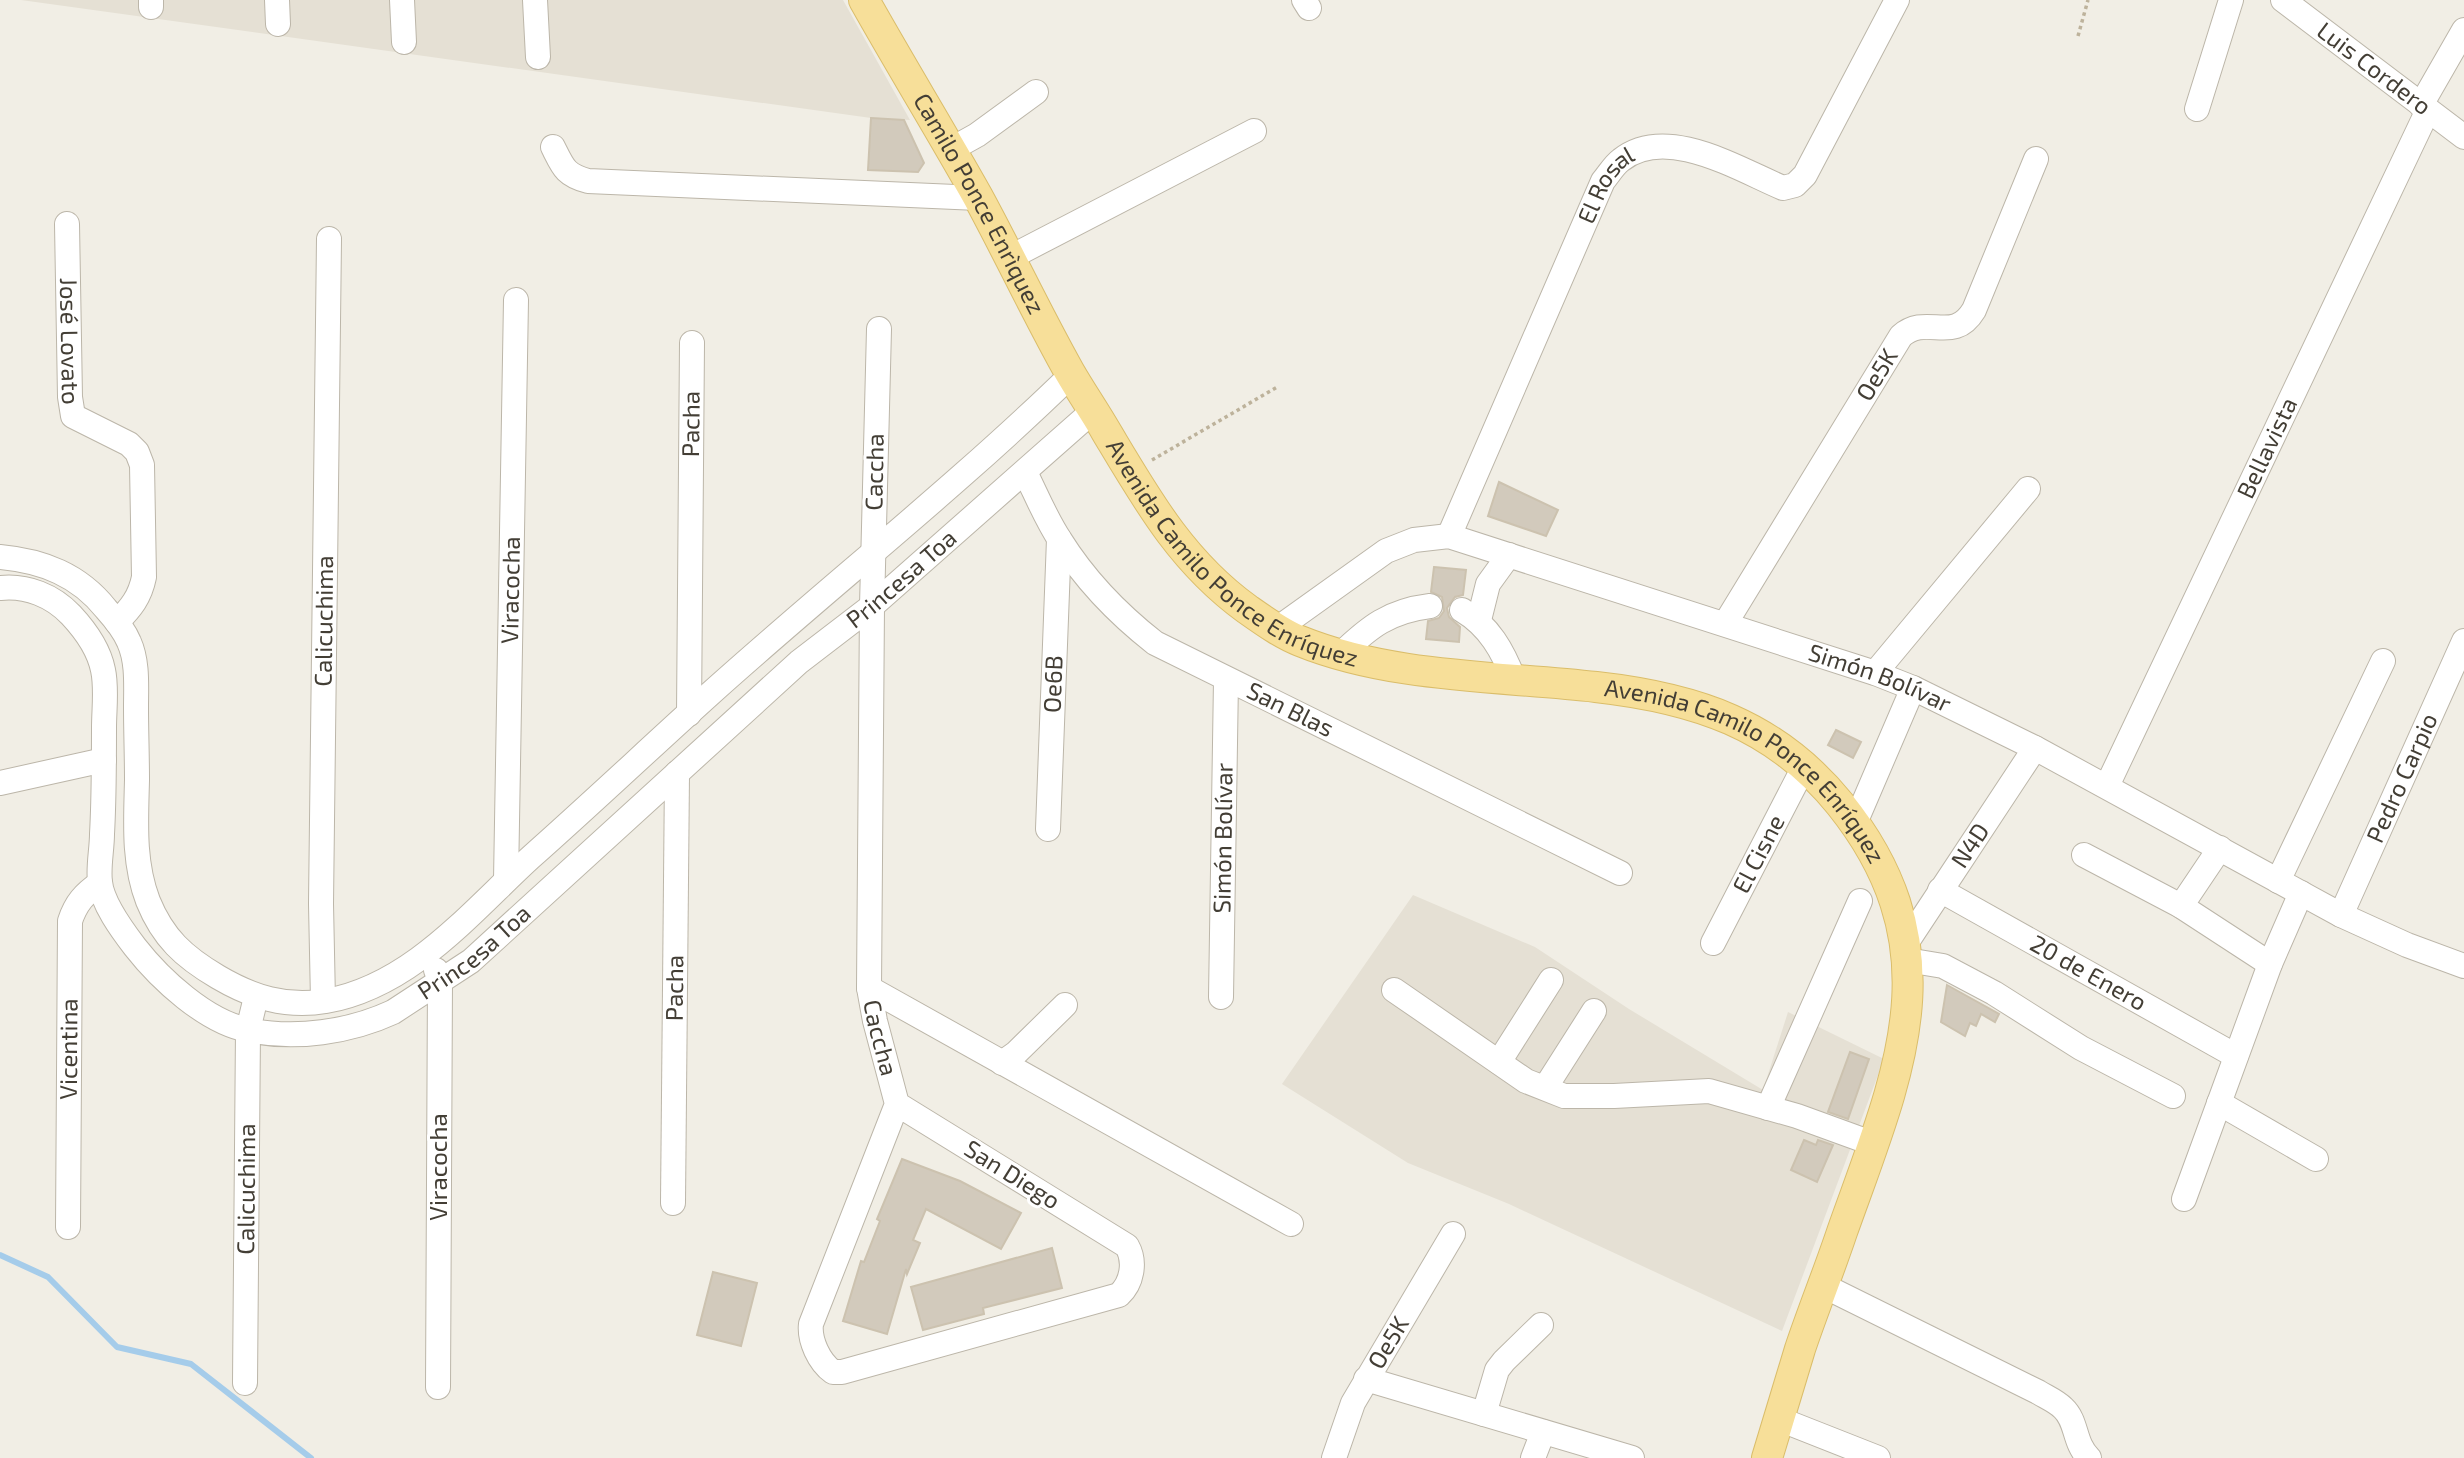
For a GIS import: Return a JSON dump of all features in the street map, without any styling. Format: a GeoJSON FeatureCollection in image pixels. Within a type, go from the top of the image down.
{"type":"FeatureCollection","features":[{"type":"Feature","properties":{"kind":"main road","name":"Camilo Ponce Enrìquez"},"geometry":{"type":"LineString","coordinates":[[875,8],[1071,375],[1094,410]]}},
{"type":"Feature","properties":{"kind":"main road","name":"Avenida Camilo Ponce Enríquez"},"geometry":{"type":"LineString","coordinates":[[1094,410],[1129,473],[1168,532],[1216,584],[1294,639],[1358,660],[1420,670],[1625,691],[1716,713],[1754,730],[1805,765],[1855,823],[1894,897],[1906,952],[1909,998],[1905,1037],[1874,1144],[1802,1344],[1767,1458]]}},
{"type":"Feature","properties":{"kind":"street"},"geometry":{"type":"LineString","coordinates":[[402,0],[404,42]]}},
{"type":"Feature","properties":{"kind":"street"},"geometry":{"type":"LineString","coordinates":[[535,0],[538,57]]}},
{"type":"Feature","properties":{"kind":"street","name":"El Rosal"},"geometry":{"type":"LineString","coordinates":[[1449,536],[1604,181],[1620,160],[1642,149],[1668,145],[1694,150],[1783,188],[1795,186],[1805,175],[1898,0]]}},
{"type":"Feature","properties":{"kind":"street"},"geometry":{"type":"LineString","coordinates":[[2197,109],[2231,0]]}},
{"type":"Feature","properties":{"kind":"street","name":"Luis Cordero"},"geometry":{"type":"LineString","coordinates":[[2283,0],[2464,137]]}},
{"type":"Feature","properties":{"kind":"street","name":"Bellavista"},"geometry":{"type":"LineString","coordinates":[[2107,786],[2424,107],[2464,30]]}},
{"type":"Feature","properties":{"kind":"street"},"geometry":{"type":"LineString","coordinates":[[950,150],[976,135],[1036,92]]}},
{"type":"Feature","properties":{"kind":"street"},"geometry":{"type":"LineString","coordinates":[[1009,258],[1254,131]]}},
{"type":"Feature","properties":{"kind":"street"},"geometry":{"type":"LineString","coordinates":[[553,147],[564,170],[575,178],[588,181],[978,198]]}},
{"type":"Feature","properties":{"kind":"street","name":"Oe5K"},"geometry":{"type":"LineString","coordinates":[[1725,624],[1901,336],[1909,329],[1954,328],[1966,322],[1974,310],[2036,159]]}},
{"type":"Feature","properties":{"kind":"street","name":"José Lovato"},"geometry":{"type":"LineString","coordinates":[[67,224],[70,397],[73,416],[129,444],[137,452],[142,465],[144,577],[135,604],[117,622]]}},
{"type":"Feature","properties":{"kind":"street","name":"Calicuchima"},"geometry":{"type":"LineString","coordinates":[[323,1002],[321,904],[329,239]]}},
{"type":"Feature","properties":{"kind":"street","name":"Viracocha"},"geometry":{"type":"LineString","coordinates":[[506,880],[516,300]]}},
{"type":"Feature","properties":{"kind":"street","name":"Caccha"},"geometry":{"type":"LineString","coordinates":[[879,329],[872,606],[869,988],[897,1104],[811,1324],[811,1339],[826,1367],[833,1372],[842,1372],[1119,1295],[1130,1280],[1132,1262],[1127,1246]]}},
{"type":"Feature","properties":{"kind":"street","name":"Pacha"},"geometry":{"type":"LineString","coordinates":[[689,714],[692,344]]}},
{"type":"Feature","properties":{"kind":"street","name":"Princesa Toa"},"geometry":{"type":"LineString","coordinates":[[0,557],[32,562],[72,578],[92,591],[129,642],[134,657],[138,725],[135,843],[148,902],[169,939],[189,960],[256,996],[276,1002],[323,1002],[372,988],[395,975],[461,924],[689,714],[1009,435],[1071,375]]}},
{"type":"Feature","properties":{"kind":"street","name":"Princesa Toa"},"geometry":{"type":"LineString","coordinates":[[0,588],[42,593],[62,605],[94,647],[104,672],[100,883],[119,926],[165,981],[200,1008],[248,1030],[307,1033],[341,1029],[393,1012],[471,961],[799,662],[872,606],[1094,410]]}},
{"type":"Feature","properties":{"kind":"street","name":"San Blas"},"geometry":{"type":"LineString","coordinates":[[1025,472],[1059,539],[1097,589],[1126,620],[1156,643],[1620,873]]}},
{"type":"Feature","properties":{"kind":"street"},"geometry":{"type":"LineString","coordinates":[[1875,673],[2028,489]]}},
{"type":"Feature","properties":{"kind":"street","name":"Simón Bolívar"},"geometry":{"type":"LineString","coordinates":[[1277,629],[1386,551],[1414,540],[1449,536],[1875,673],[1913,688],[2107,786],[2341,915],[2407,946],[2464,966]]}},
{"type":"Feature","properties":{"kind":"street","name":"Oe6B"},"geometry":{"type":"LineString","coordinates":[[1048,829],[1059,539]]}},
{"type":"Feature","properties":{"kind":"street"},"geometry":{"type":"LineString","coordinates":[[1509,555],[1488,584],[1471,615],[1496,642],[1514,680]]}},
{"type":"Feature","properties":{"kind":"street"},"geometry":{"type":"LineString","coordinates":[[1340,655],[1364,631],[1387,617],[1408,608],[1430,606]]}},
{"type":"Feature","properties":{"kind":"street","name":"Pedro Carpio"},"geometry":{"type":"LineString","coordinates":[[2341,915],[2464,641]]}},
{"type":"Feature","properties":{"kind":"street"},"geometry":{"type":"LineString","coordinates":[[2278,881],[2383,661]]}},
{"type":"Feature","properties":{"kind":"street","name":"Simón Bolívar"},"geometry":{"type":"LineString","coordinates":[[1222,997],[1226,680]]}},
{"type":"Feature","properties":{"kind":"street"},"geometry":{"type":"LineString","coordinates":[[1855,823],[1913,688]]}},
{"type":"Feature","properties":{"kind":"street","name":"N4D"},"geometry":{"type":"LineString","coordinates":[[1906,952],[1941,890],[2035,748]]}},
{"type":"Feature","properties":{"kind":"street"},"geometry":{"type":"LineString","coordinates":[[0,783],[104,760]]}},
{"type":"Feature","properties":{"kind":"street","name":"El Cisne"},"geometry":{"type":"LineString","coordinates":[[1713,943],[1805,765]]}},
{"type":"Feature","properties":{"kind":"street","name":"Pacha"},"geometry":{"type":"LineString","coordinates":[[673,1203],[677,773]]}},
{"type":"Feature","properties":{"kind":"street"},"geometry":{"type":"LineString","coordinates":[[2181,906],[2220,848]]}},
{"type":"Feature","properties":{"kind":"street"},"geometry":{"type":"LineString","coordinates":[[2084,855],[2181,906],[2270,964]]}},
{"type":"Feature","properties":{"kind":"street","name":"Vicentina"},"geometry":{"type":"LineString","coordinates":[[68,1227],[70,922],[83,895],[100,883]]}},
{"type":"Feature","properties":{"kind":"street","name":"20 de Enero"},"geometry":{"type":"LineString","coordinates":[[1941,890],[2236,1056]]}},
{"type":"Feature","properties":{"kind":"street"},"geometry":{"type":"LineString","coordinates":[[2184,1199],[2270,964],[2301,894]]}},
{"type":"Feature","properties":{"kind":"street"},"geometry":{"type":"LineString","coordinates":[[1768,1108],[1860,901]]}},
{"type":"Feature","properties":{"kind":"street","name":"Viracocha"},"geometry":{"type":"LineString","coordinates":[[428,950],[440,981],[438,1387]]}},
{"type":"Feature","properties":{"kind":"street"},"geometry":{"type":"LineString","coordinates":[[1906,952],[1943,966],[1994,993],[2081,1048],[2174,1096]]}},
{"type":"Feature","properties":{"kind":"street"},"geometry":{"type":"LineString","coordinates":[[1499,1062],[1551,980]]}},
{"type":"Feature","properties":{"kind":"street"},"geometry":{"type":"LineString","coordinates":[[869,988],[1291,1224]]}},
{"type":"Feature","properties":{"kind":"street"},"geometry":{"type":"LineString","coordinates":[[1394,990],[1526,1081],[1564,1096],[1709,1091],[1797,1116],[1874,1144]]}},
{"type":"Feature","properties":{"kind":"street","name":"Calicuchima"},"geometry":{"type":"LineString","coordinates":[[244,1383],[248,1030],[256,996]]}},
{"type":"Feature","properties":{"kind":"street"},"geometry":{"type":"LineString","coordinates":[[1002,1063],[1016,1054],[1065,1005]]}},
{"type":"Feature","properties":{"kind":"street"},"geometry":{"type":"LineString","coordinates":[[1545,1088],[1594,1011]]}},
{"type":"Feature","properties":{"kind":"street","name":"San Diego"},"geometry":{"type":"LineString","coordinates":[[897,1104],[1127,1246]]}},
{"type":"Feature","properties":{"kind":"street"},"geometry":{"type":"LineString","coordinates":[[2219,1104],[2316,1159]]}},
{"type":"Feature","properties":{"kind":"street","name":"Oe5K"},"geometry":{"type":"LineString","coordinates":[[1334,1458],[1353,1403],[1453,1234]]}},
{"type":"Feature","properties":{"kind":"street"},"geometry":{"type":"LineString","coordinates":[[1824,1286],[2038,1392],[2063,1408],[2074,1426],[2079,1448],[2089,1458]]}},
{"type":"Feature","properties":{"kind":"street"},"geometry":{"type":"LineString","coordinates":[[1484,1414],[1497,1370],[1541,1325]]}},
{"type":"Feature","properties":{"kind":"street"},"geometry":{"type":"LineString","coordinates":[[1366,1379],[1632,1458]]}},
{"type":"Feature","properties":{"kind":"street"},"geometry":{"type":"LineString","coordinates":[[1779,1419],[1878,1458]]}},
{"type":"Feature","properties":{"kind":"street"},"geometry":{"type":"LineString","coordinates":[[1532,1458],[1543,1432]]}},
{"type":"Feature","properties":{"kind":"path"},"geometry":{"type":"LineString","coordinates":[[2078,36],[2088,0]]}},
{"type":"Feature","properties":{"kind":"path"},"geometry":{"type":"LineString","coordinates":[[1129,473],[1279,386]]}},
{"type":"Feature","properties":{"kind":"shaded area"},"geometry":{"type":"Polygon","coordinates":[[[21,0],[843,0],[910,120],[871,118],[21,0]]]}},
{"type":"Feature","properties":{"kind":"shaded area"},"geometry":{"type":"Polygon","coordinates":[[[1413,895],[1535,947],[1629,1009],[1763,1090],[1788,1012],[1884,1059],[1782,1331],[1509,1204],[1408,1163],[1282,1084],[1413,895]]]}},
{"type":"Feature","properties":{"kind":"building"},"geometry":{"type":"Polygon","coordinates":[[[871,118],[904,120],[924,163],[918,172],[868,170],[871,118]]]}},
{"type":"Feature","properties":{"kind":"building"},"geometry":{"type":"Polygon","coordinates":[[[1499,482],[1558,510],[1546,536],[1488,516],[1499,482]]]}},
{"type":"Feature","properties":{"kind":"building"},"geometry":{"type":"Polygon","coordinates":[[[1434,567],[1466,570],[1463,595],[1455,597],[1447,608],[1449,617],[1460,627],[1459,642],[1426,639],[1428,621],[1439,618],[1444,611],[1442,597],[1431,592],[1434,567]]]}},
{"type":"Feature","properties":{"kind":"building"},"geometry":{"type":"Polygon","coordinates":[[[1836,730],[1861,742],[1853,758],[1828,745],[1836,730]]]}},
{"type":"Feature","properties":{"kind":"building"},"geometry":{"type":"Polygon","coordinates":[[[1947,985],[1999,1014],[1995,1022],[1981,1014],[1976,1026],[1970,1023],[1965,1036],[1941,1022],[1947,985]]]}},
{"type":"Feature","properties":{"kind":"building"},"geometry":{"type":"Polygon","coordinates":[[[1850,1052],[1869,1059],[1848,1119],[1828,1112],[1850,1052]]]}},
{"type":"Feature","properties":{"kind":"building"},"geometry":{"type":"Polygon","coordinates":[[[1804,1140],[1816,1145],[1818,1140],[1833,1145],[1817,1182],[1791,1170],[1804,1140]]]}},
{"type":"Feature","properties":{"kind":"building"},"geometry":{"type":"Polygon","coordinates":[[[902,1159],[960,1181],[1021,1213],[1001,1249],[926,1209],[913,1240],[920,1243],[907,1274],[906,1269],[887,1334],[843,1321],[861,1261],[864,1262],[880,1221],[877,1219],[902,1159]]]}},
{"type":"Feature","properties":{"kind":"building"},"geometry":{"type":"Polygon","coordinates":[[[1052,1248],[1062,1288],[983,1308],[984,1314],[923,1330],[911,1287],[1052,1248]]]}},
{"type":"Feature","properties":{"kind":"building"},"geometry":{"type":"Polygon","coordinates":[[[713,1272],[757,1283],[741,1346],[697,1335],[713,1272]]]}},
{"type":"Feature","properties":{"kind":"waterway"},"geometry":{"type":"LineString","coordinates":[[0,1255],[48,1277],[117,1347],[191,1364],[311,1458]]}}]}
